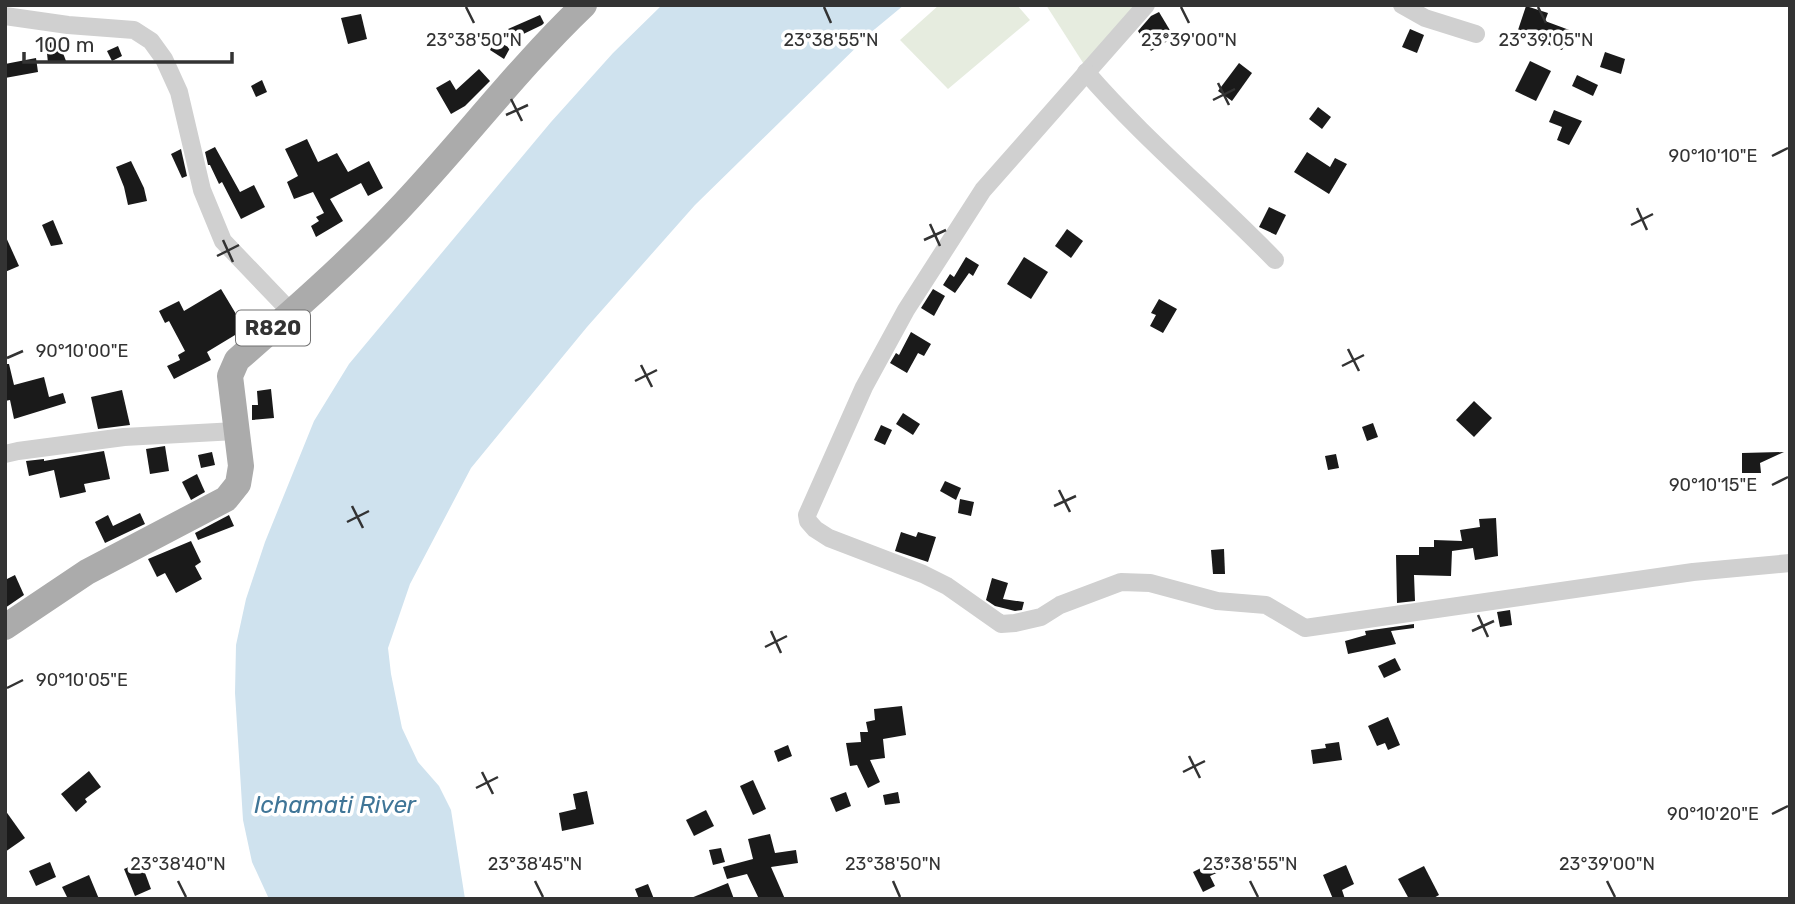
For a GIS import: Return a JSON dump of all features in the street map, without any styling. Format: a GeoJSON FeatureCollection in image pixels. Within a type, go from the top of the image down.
{"type":"FeatureCollection","features":[{"type":"Feature","properties":{"kind":"main road","name":"R820"},"geometry":{"type":"LineString","coordinates":[[5,627],[86,572],[226,499],[238,484],[241,466],[230,376],[237,360],[346,263],[399,209],[517,74],[584,5]]}},
{"type":"Feature","properties":{"kind":"street"},"geometry":{"type":"LineString","coordinates":[[1146,5],[983,190],[906,310],[864,387],[807,515],[808,521],[815,529],[853,549],[947,586],[1001,624],[1041,617],[1060,605],[1121,582],[1150,583],[1217,601],[1266,606],[1305,628],[1693,572],[1790,563]]}},
{"type":"Feature","properties":{"kind":"street"},"geometry":{"type":"LineString","coordinates":[[1402,5],[1425,18],[1476,34]]}},
{"type":"Feature","properties":{"kind":"street"},"geometry":{"type":"LineString","coordinates":[[5,16],[68,25],[134,30],[150,41],[164,60],[179,92],[202,190],[223,241],[291,312]]}},
{"type":"Feature","properties":{"kind":"street"},"geometry":{"type":"LineString","coordinates":[[1086,72],[1108,97],[1275,260]]}},
{"type":"Feature","properties":{"kind":"street"},"geometry":{"type":"LineString","coordinates":[[5,454],[124,437],[236,431]]}},
{"type":"Feature","properties":{"kind":"shaded area"},"geometry":{"type":"Polygon","coordinates":[[[939,5],[1017,5],[1030,20],[948,89],[900,40],[939,5]]]}},
{"type":"Feature","properties":{"kind":"shaded area"},"geometry":{"type":"Polygon","coordinates":[[[1046,5],[1138,5],[1087,69],[1046,5]]]}},
{"type":"Feature","properties":{"kind":"water","name":"Ichamati River"},"geometry":{"type":"Polygon","coordinates":[[[662,5],[904,5],[875,29],[695,205],[587,327],[471,468],[410,584],[388,648],[391,674],[402,728],[418,762],[439,786],[451,810],[465,899],[269,899],[252,862],[243,820],[235,693],[236,645],[246,599],[265,542],[314,421],[349,364],[551,122],[613,53],[662,5]]]}},
{"type":"Feature","properties":{"kind":"building"},"geometry":{"type":"Polygon","coordinates":[[[1526,6],[1548,13],[1545,21],[1572,31],[1562,50],[1542,42],[1544,38],[1518,30],[1526,6]]]}},
{"type":"Feature","properties":{"kind":"building"},"geometry":{"type":"Polygon","coordinates":[[[1159,12],[1174,37],[1151,51],[1138,31],[1151,16],[1159,12]]]}},
{"type":"Feature","properties":{"kind":"building"},"geometry":{"type":"Polygon","coordinates":[[[361,14],[367,39],[348,44],[341,18],[361,14]]]}},
{"type":"Feature","properties":{"kind":"building"},"geometry":{"type":"Polygon","coordinates":[[[540,15],[544,23],[542,25],[513,39],[508,29],[540,15]]]}},
{"type":"Feature","properties":{"kind":"building"},"geometry":{"type":"Polygon","coordinates":[[[1410,29],[1424,35],[1417,53],[1402,47],[1410,29]]]}},
{"type":"Feature","properties":{"kind":"building"},"geometry":{"type":"Polygon","coordinates":[[[58,40],[66,61],[48,63],[46,44],[58,40]]]}},
{"type":"Feature","properties":{"kind":"building"},"geometry":{"type":"Polygon","coordinates":[[[495,40],[510,48],[504,59],[490,50],[495,40]]]}},
{"type":"Feature","properties":{"kind":"building"},"geometry":{"type":"Polygon","coordinates":[[[118,46],[122,56],[112,61],[107,51],[118,46]]]}},
{"type":"Feature","properties":{"kind":"building"},"geometry":{"type":"Polygon","coordinates":[[[1605,52],[1625,59],[1621,74],[1600,67],[1605,52]]]}},
{"type":"Feature","properties":{"kind":"building"},"geometry":{"type":"Polygon","coordinates":[[[36,58],[38,72],[5,78],[5,64],[36,58]]]}},
{"type":"Feature","properties":{"kind":"building"},"geometry":{"type":"Polygon","coordinates":[[[1530,61],[1551,71],[1536,101],[1515,91],[1530,61]]]}},
{"type":"Feature","properties":{"kind":"building"},"geometry":{"type":"Polygon","coordinates":[[[1239,63],[1252,73],[1232,101],[1218,91],[1239,63]]]}},
{"type":"Feature","properties":{"kind":"building"},"geometry":{"type":"Polygon","coordinates":[[[479,69],[490,81],[465,106],[451,114],[436,88],[450,80],[456,90],[479,69]]]}},
{"type":"Feature","properties":{"kind":"building"},"geometry":{"type":"Polygon","coordinates":[[[1577,75],[1598,85],[1593,96],[1572,86],[1577,75]]]}},
{"type":"Feature","properties":{"kind":"building"},"geometry":{"type":"Polygon","coordinates":[[[262,80],[267,92],[256,97],[251,86],[262,80]]]}},
{"type":"Feature","properties":{"kind":"building"},"geometry":{"type":"Polygon","coordinates":[[[1318,107],[1331,117],[1322,129],[1309,119],[1318,107]]]}},
{"type":"Feature","properties":{"kind":"building"},"geometry":{"type":"Polygon","coordinates":[[[1554,110],[1582,121],[1569,145],[1557,140],[1562,127],[1549,122],[1554,110]]]}},
{"type":"Feature","properties":{"kind":"building"},"geometry":{"type":"Polygon","coordinates":[[[307,139],[318,162],[337,153],[348,172],[369,161],[383,188],[368,196],[361,183],[330,199],[343,221],[316,237],[311,226],[319,221],[316,217],[324,213],[313,192],[294,199],[287,182],[298,176],[285,149],[307,139]]]}},
{"type":"Feature","properties":{"kind":"building"},"geometry":{"type":"Polygon","coordinates":[[[215,147],[240,192],[254,185],[265,207],[241,219],[222,182],[219,184],[208,165],[205,152],[215,147]]]}},
{"type":"Feature","properties":{"kind":"building"},"geometry":{"type":"Polygon","coordinates":[[[181,149],[187,176],[182,178],[171,154],[181,149]]]}},
{"type":"Feature","properties":{"kind":"building"},"geometry":{"type":"Polygon","coordinates":[[[1307,152],[1330,167],[1335,158],[1347,164],[1329,194],[1294,172],[1307,152]]]}},
{"type":"Feature","properties":{"kind":"building"},"geometry":{"type":"Polygon","coordinates":[[[131,161],[147,201],[128,205],[116,167],[131,161]]]}},
{"type":"Feature","properties":{"kind":"building"},"geometry":{"type":"Polygon","coordinates":[[[1269,207],[1286,215],[1276,235],[1259,227],[1269,207]]]}},
{"type":"Feature","properties":{"kind":"building"},"geometry":{"type":"Polygon","coordinates":[[[53,220],[63,244],[51,246],[42,225],[53,220]]]}},
{"type":"Feature","properties":{"kind":"building"},"geometry":{"type":"Polygon","coordinates":[[[1067,229],[1083,241],[1071,258],[1055,246],[1067,229]]]}},
{"type":"Feature","properties":{"kind":"building"},"geometry":{"type":"Polygon","coordinates":[[[5,235],[19,266],[5,272],[5,235]]]}},
{"type":"Feature","properties":{"kind":"building"},"geometry":{"type":"Polygon","coordinates":[[[966,257],[979,265],[973,276],[969,273],[955,293],[943,285],[950,274],[954,277],[966,257]]]}},
{"type":"Feature","properties":{"kind":"building"},"geometry":{"type":"Polygon","coordinates":[[[1024,257],[1048,272],[1031,299],[1007,284],[1024,257]]]}},
{"type":"Feature","properties":{"kind":"building"},"geometry":{"type":"Polygon","coordinates":[[[221,289],[245,329],[207,352],[211,360],[174,379],[167,366],[180,360],[178,355],[185,351],[169,321],[165,323],[159,311],[179,301],[184,311],[221,289]]]}},
{"type":"Feature","properties":{"kind":"building"},"geometry":{"type":"Polygon","coordinates":[[[933,289],[945,296],[934,316],[921,308],[933,289]]]}},
{"type":"Feature","properties":{"kind":"building"},"geometry":{"type":"Polygon","coordinates":[[[1159,299],[1177,309],[1163,333],[1150,326],[1156,315],[1151,313],[1159,299]]]}},
{"type":"Feature","properties":{"kind":"building"},"geometry":{"type":"Polygon","coordinates":[[[911,332],[931,344],[924,356],[918,353],[907,373],[890,363],[896,353],[899,355],[911,332]]]}},
{"type":"Feature","properties":{"kind":"building"},"geometry":{"type":"Polygon","coordinates":[[[5,364],[9,364],[14,385],[44,377],[49,397],[63,393],[66,403],[14,419],[10,400],[5,401],[5,364]]]}},
{"type":"Feature","properties":{"kind":"building"},"geometry":{"type":"Polygon","coordinates":[[[271,389],[274,418],[252,420],[252,405],[258,405],[257,391],[271,389]]]}},
{"type":"Feature","properties":{"kind":"building"},"geometry":{"type":"Polygon","coordinates":[[[122,390],[130,425],[98,429],[91,397],[122,390]]]}},
{"type":"Feature","properties":{"kind":"building"},"geometry":{"type":"Polygon","coordinates":[[[1474,401],[1492,418],[1474,437],[1456,420],[1474,401]]]}},
{"type":"Feature","properties":{"kind":"building"},"geometry":{"type":"Polygon","coordinates":[[[903,413],[920,424],[913,435],[896,424],[903,413]]]}},
{"type":"Feature","properties":{"kind":"building"},"geometry":{"type":"Polygon","coordinates":[[[1373,423],[1378,437],[1367,441],[1362,427],[1373,423]]]}},
{"type":"Feature","properties":{"kind":"building"},"geometry":{"type":"Polygon","coordinates":[[[881,425],[892,430],[885,445],[874,440],[881,425]]]}},
{"type":"Feature","properties":{"kind":"building"},"geometry":{"type":"Polygon","coordinates":[[[165,446],[169,471],[150,474],[146,449],[165,446]]]}},
{"type":"Feature","properties":{"kind":"building"},"geometry":{"type":"Polygon","coordinates":[[[104,451],[110,479],[84,484],[86,492],[60,498],[54,470],[29,476],[26,461],[44,461],[104,451]]]}},
{"type":"Feature","properties":{"kind":"building"},"geometry":{"type":"Polygon","coordinates":[[[212,452],[215,465],[201,468],[198,455],[212,452]]]}},
{"type":"Feature","properties":{"kind":"building"},"geometry":{"type":"Polygon","coordinates":[[[1784,452],[1760,463],[1761,473],[1742,473],[1742,453],[1784,452]]]}},
{"type":"Feature","properties":{"kind":"building"},"geometry":{"type":"Polygon","coordinates":[[[1336,454],[1339,468],[1328,470],[1325,456],[1336,454]]]}},
{"type":"Feature","properties":{"kind":"building"},"geometry":{"type":"Polygon","coordinates":[[[197,474],[205,492],[191,500],[182,482],[197,474]]]}},
{"type":"Feature","properties":{"kind":"building"},"geometry":{"type":"Polygon","coordinates":[[[945,481],[961,488],[956,500],[940,491],[945,481]]]}},
{"type":"Feature","properties":{"kind":"building"},"geometry":{"type":"Polygon","coordinates":[[[960,499],[974,502],[971,516],[958,513],[960,499]]]}},
{"type":"Feature","properties":{"kind":"building"},"geometry":{"type":"Polygon","coordinates":[[[140,513],[145,524],[105,543],[95,522],[108,515],[113,526],[140,513]]]}},
{"type":"Feature","properties":{"kind":"building"},"geometry":{"type":"Polygon","coordinates":[[[229,515],[234,526],[198,540],[195,533],[229,515]]]}},
{"type":"Feature","properties":{"kind":"building"},"geometry":{"type":"Polygon","coordinates":[[[1496,518],[1498,556],[1475,560],[1473,548],[1452,551],[1451,576],[1414,575],[1415,601],[1397,603],[1396,555],[1419,555],[1419,547],[1434,547],[1434,540],[1462,541],[1460,530],[1480,527],[1479,519],[1496,518]]]}},
{"type":"Feature","properties":{"kind":"building"},"geometry":{"type":"Polygon","coordinates":[[[901,532],[916,537],[918,532],[936,537],[928,562],[895,551],[901,532]]]}},
{"type":"Feature","properties":{"kind":"building"},"geometry":{"type":"Polygon","coordinates":[[[191,541],[201,562],[195,566],[202,579],[176,593],[165,573],[157,577],[148,559],[191,541]]]}},
{"type":"Feature","properties":{"kind":"building"},"geometry":{"type":"Polygon","coordinates":[[[1224,549],[1225,574],[1213,574],[1211,550],[1224,549]]]}},
{"type":"Feature","properties":{"kind":"building"},"geometry":{"type":"Polygon","coordinates":[[[15,575],[24,595],[5,608],[5,580],[15,575]]]}},
{"type":"Feature","properties":{"kind":"building"},"geometry":{"type":"Polygon","coordinates":[[[992,578],[1008,583],[1003,599],[1024,602],[1022,610],[995,606],[986,600],[992,578]]]}},
{"type":"Feature","properties":{"kind":"building"},"geometry":{"type":"Polygon","coordinates":[[[1510,610],[1512,625],[1500,627],[1497,612],[1510,610]]]}},
{"type":"Feature","properties":{"kind":"building"},"geometry":{"type":"Polygon","coordinates":[[[1414,624],[1414,628],[1391,631],[1396,644],[1348,654],[1345,641],[1366,635],[1365,631],[1414,624]]]}},
{"type":"Feature","properties":{"kind":"building"},"geometry":{"type":"Polygon","coordinates":[[[1395,658],[1401,670],[1384,678],[1378,666],[1395,658]]]}},
{"type":"Feature","properties":{"kind":"building"},"geometry":{"type":"Polygon","coordinates":[[[902,706],[906,735],[883,739],[885,758],[870,760],[880,782],[868,788],[857,765],[850,766],[846,743],[861,742],[860,732],[868,732],[866,722],[875,720],[874,709],[902,706]]]}},
{"type":"Feature","properties":{"kind":"building"},"geometry":{"type":"Polygon","coordinates":[[[1388,717],[1400,745],[1388,750],[1385,743],[1377,746],[1368,726],[1388,717]]]}},
{"type":"Feature","properties":{"kind":"building"},"geometry":{"type":"Polygon","coordinates":[[[1339,742],[1342,760],[1313,764],[1311,750],[1326,748],[1325,744],[1339,742]]]}},
{"type":"Feature","properties":{"kind":"building"},"geometry":{"type":"Polygon","coordinates":[[[788,745],[792,756],[778,762],[774,751],[788,745]]]}},
{"type":"Feature","properties":{"kind":"building"},"geometry":{"type":"Polygon","coordinates":[[[89,771],[101,787],[85,799],[87,802],[76,812],[61,794],[89,771]]]}},
{"type":"Feature","properties":{"kind":"building"},"geometry":{"type":"Polygon","coordinates":[[[753,780],[766,809],[753,815],[740,786],[753,780]]]}},
{"type":"Feature","properties":{"kind":"building"},"geometry":{"type":"Polygon","coordinates":[[[587,791],[594,824],[562,831],[559,813],[576,809],[573,794],[587,791]]]}},
{"type":"Feature","properties":{"kind":"building"},"geometry":{"type":"Polygon","coordinates":[[[846,792],[851,806],[836,812],[830,798],[846,792]]]}},
{"type":"Feature","properties":{"kind":"building"},"geometry":{"type":"Polygon","coordinates":[[[898,792],[900,803],[885,805],[883,795],[898,792]]]}},
{"type":"Feature","properties":{"kind":"building"},"geometry":{"type":"Polygon","coordinates":[[[5,810],[25,838],[5,852],[5,810]]]}},
{"type":"Feature","properties":{"kind":"building"},"geometry":{"type":"Polygon","coordinates":[[[706,810],[714,826],[694,836],[686,820],[706,810]]]}},
{"type":"Feature","properties":{"kind":"building"},"geometry":{"type":"Polygon","coordinates":[[[770,834],[775,853],[796,850],[798,863],[771,867],[785,899],[759,899],[747,874],[727,879],[723,867],[753,859],[748,839],[770,834]]]}},
{"type":"Feature","properties":{"kind":"building"},"geometry":{"type":"Polygon","coordinates":[[[721,848],[725,862],[713,865],[709,850],[721,848]]]}},
{"type":"Feature","properties":{"kind":"building"},"geometry":{"type":"Polygon","coordinates":[[[1229,854],[1234,865],[1210,876],[1215,886],[1203,892],[1193,872],[1229,854]]]}},
{"type":"Feature","properties":{"kind":"building"},"geometry":{"type":"Polygon","coordinates":[[[50,862],[56,877],[36,886],[29,871],[50,862]]]}},
{"type":"Feature","properties":{"kind":"building"},"geometry":{"type":"Polygon","coordinates":[[[141,862],[151,889],[135,896],[124,869],[141,862]]]}},
{"type":"Feature","properties":{"kind":"building"},"geometry":{"type":"Polygon","coordinates":[[[1346,865],[1354,884],[1342,890],[1345,899],[1333,899],[1323,875],[1346,865]]]}},
{"type":"Feature","properties":{"kind":"building"},"geometry":{"type":"Polygon","coordinates":[[[1424,866],[1439,895],[1432,899],[1409,899],[1398,879],[1424,866]]]}},
{"type":"Feature","properties":{"kind":"building"},"geometry":{"type":"Polygon","coordinates":[[[89,875],[99,899],[68,899],[62,887],[89,875]]]}},
{"type":"Feature","properties":{"kind":"building"},"geometry":{"type":"Polygon","coordinates":[[[728,883],[734,899],[691,899],[691,898],[728,883]]]}},
{"type":"Feature","properties":{"kind":"building"},"geometry":{"type":"Polygon","coordinates":[[[648,884],[654,899],[639,899],[635,889],[648,884]]]}}]}
